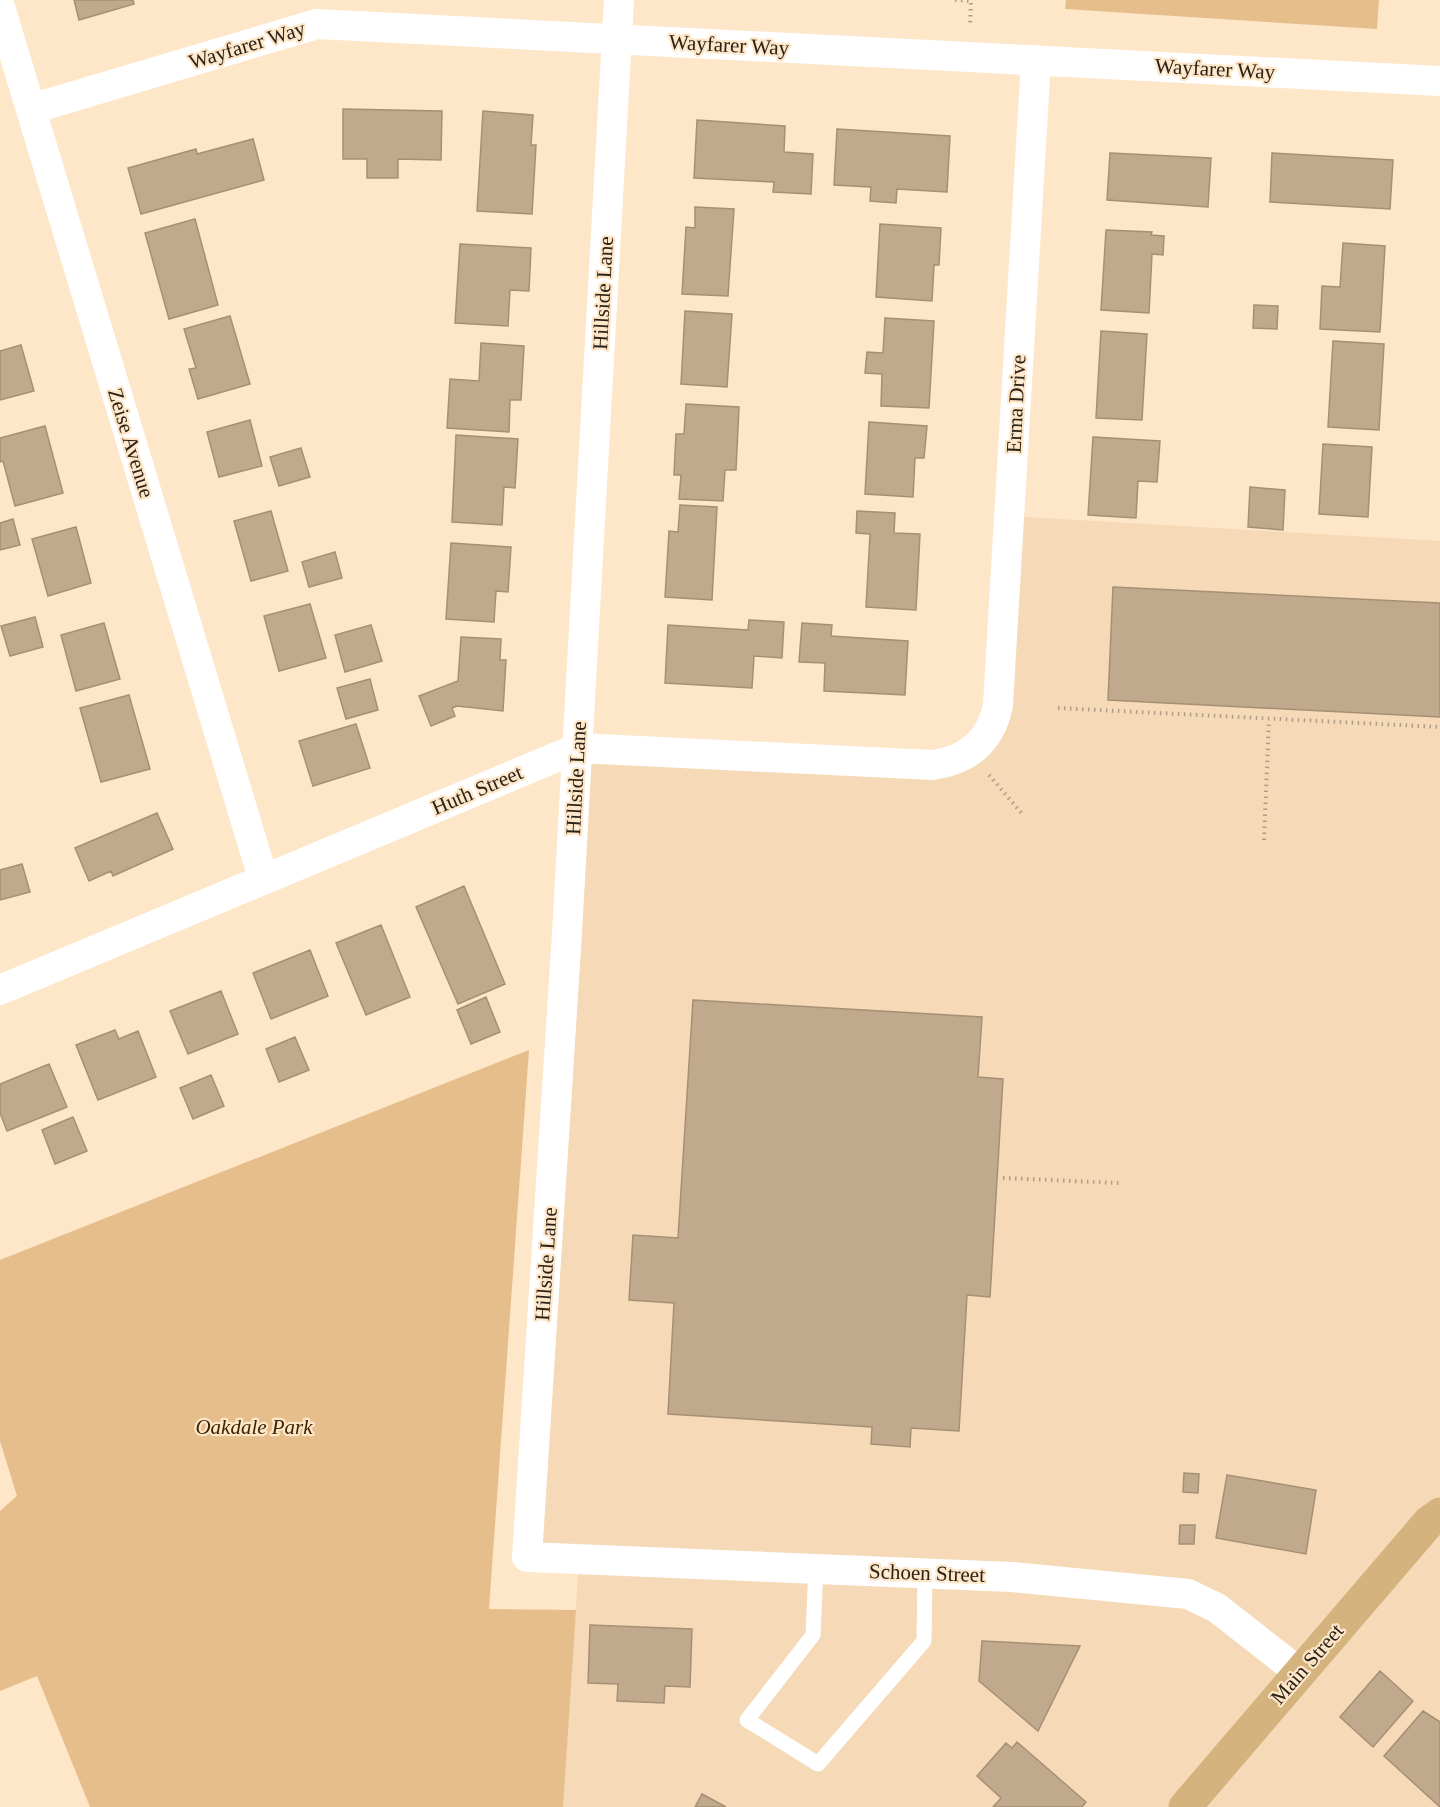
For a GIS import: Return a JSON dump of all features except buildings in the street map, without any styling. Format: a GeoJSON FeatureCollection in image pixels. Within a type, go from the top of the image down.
{"type":"FeatureCollection","features":[{"type":"Feature","properties":{"kind":"main road","name":"Main Street"},"geometry":{"type":"LineString","coordinates":[[1185,1807],[1437,1516]]}},
{"type":"Feature","properties":{"kind":"street","name":"Hillside Lane"},"geometry":{"type":"LineString","coordinates":[[527,1557],[578,748],[619,0]]}},
{"type":"Feature","properties":{"kind":"street","name":"Zeise Avenue"},"geometry":{"type":"LineString","coordinates":[[0,7],[263,878]]}},
{"type":"Feature","properties":{"kind":"street","name":"Wayfarer Way"},"geometry":{"type":"LineString","coordinates":[[31,109],[316,24],[1440,81]]}},
{"type":"Feature","properties":{"kind":"street","name":"Erma Drive"},"geometry":{"type":"LineString","coordinates":[[975,748],[988,735],[998,705],[1036,60]]}},
{"type":"Feature","properties":{"kind":"street","name":"Huth Street"},"geometry":{"type":"LineString","coordinates":[[0,990],[578,748],[933,765],[947,763],[975,748]]}},
{"type":"Feature","properties":{"kind":"street","name":"Schoen Street"},"geometry":{"type":"LineString","coordinates":[[527,1557],[1012,1577],[1188,1594],[1217,1608],[1300,1673]]}},
{"type":"Feature","properties":{"kind":"lane"},"geometry":{"type":"LineString","coordinates":[[816,1568],[813,1635],[747,1720],[818,1764],[924,1641],[925,1573]]}},
{"type":"Feature","properties":{"kind":"path"},"geometry":{"type":"LineString","coordinates":[[955,0],[971,1],[968,56]]}},
{"type":"Feature","properties":{"kind":"path"},"geometry":{"type":"LineString","coordinates":[[1058,708],[1440,728]]}},
{"type":"Feature","properties":{"kind":"path"},"geometry":{"type":"LineString","coordinates":[[1264,840],[1269,720]]}},
{"type":"Feature","properties":{"kind":"path"},"geometry":{"type":"LineString","coordinates":[[975,748],[1024,816]]}},
{"type":"Feature","properties":{"kind":"path"},"geometry":{"type":"LineString","coordinates":[[1003,1178],[1119,1182]]}},
{"type":"Feature","properties":{"kind":"shaded area"},"geometry":{"type":"Polygon","coordinates":[[[1009,516],[1440,541],[1440,1807],[563,1807],[579,1559],[527,1557],[578,748],[933,765],[980,744],[1009,516]]]}},
{"type":"Feature","properties":{"kind":"green space"},"geometry":{"type":"Polygon","coordinates":[[[1066,0],[1379,0],[1377,29],[1065,9],[1066,0]]]}},
{"type":"Feature","properties":{"kind":"green space","name":"Oakdale Park"},"geometry":{"type":"Polygon","coordinates":[[[529,1050],[489,1609],[576,1610],[563,1807],[90,1807],[37,1676],[0,1691],[0,1511],[17,1496],[0,1441],[0,1260],[529,1050]]]}}]}
